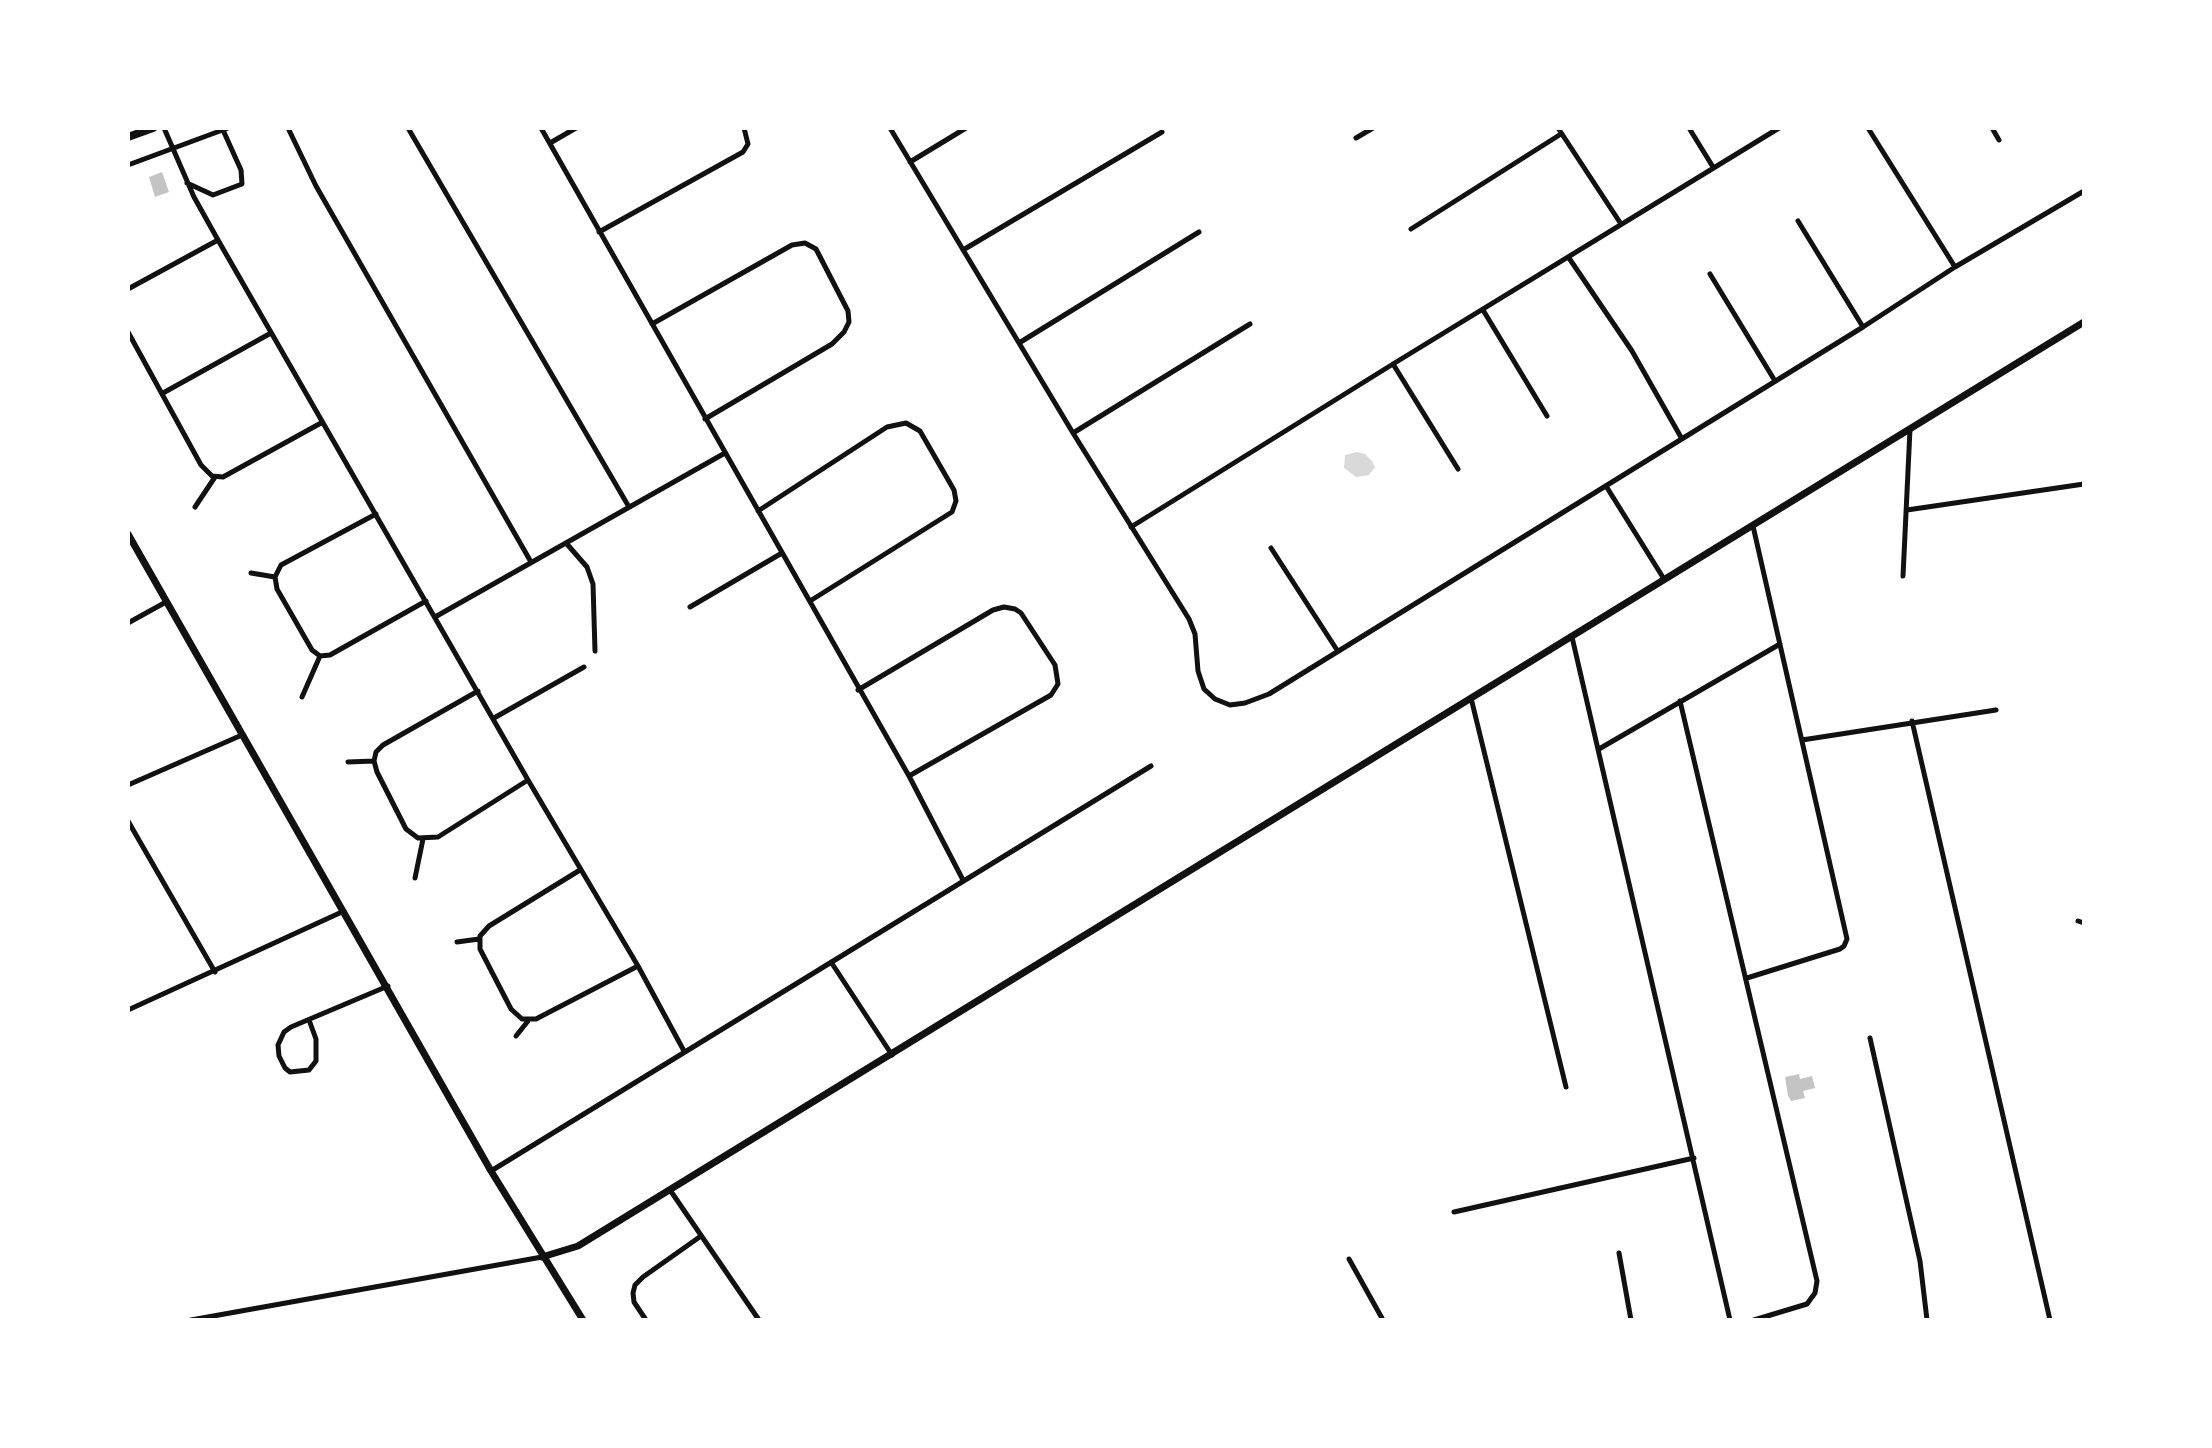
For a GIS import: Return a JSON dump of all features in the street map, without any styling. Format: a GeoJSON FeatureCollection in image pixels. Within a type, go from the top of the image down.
{"type":"FeatureCollection","features":[{"type":"Feature","properties":{"kind":"main road"},"geometry":{"type":"LineString","coordinates":[[128,137],[153,128]]}},
{"type":"Feature","properties":{"kind":"street"},"geometry":{"type":"LineString","coordinates":[[164,128],[187,183],[321,423],[638,966],[684,1051]]}},
{"type":"Feature","properties":{"kind":"street"},"geometry":{"type":"LineString","coordinates":[[288,128],[316,186],[531,562]]}},
{"type":"Feature","properties":{"kind":"street"},"geometry":{"type":"LineString","coordinates":[[408,128],[629,507]]}},
{"type":"Feature","properties":{"kind":"street"},"geometry":{"type":"LineString","coordinates":[[541,128],[909,776],[963,880]]}},
{"type":"Feature","properties":{"kind":"street"},"geometry":{"type":"LineString","coordinates":[[550,143],[576,128]]}},
{"type":"Feature","properties":{"kind":"street"},"geometry":{"type":"LineString","coordinates":[[599,232],[743,152],[748,144],[744,128]]}},
{"type":"Feature","properties":{"kind":"street"},"geometry":{"type":"LineString","coordinates":[[890,128],[1189,619],[1196,641],[1199,678],[1204,689],[1215,699],[1237,705],[1262,698],[1955,267],[2084,191]]}},
{"type":"Feature","properties":{"kind":"street"},"geometry":{"type":"LineString","coordinates":[[910,162],[966,128]]}},
{"type":"Feature","properties":{"kind":"street"},"geometry":{"type":"LineString","coordinates":[[1356,138],[1373,128]]}},
{"type":"Feature","properties":{"kind":"street"},"geometry":{"type":"LineString","coordinates":[[1689,128],[1713,167]]}},
{"type":"Feature","properties":{"kind":"street"},"geometry":{"type":"LineString","coordinates":[[1131,527],[1779,128]]}},
{"type":"Feature","properties":{"kind":"street"},"geometry":{"type":"LineString","coordinates":[[1868,128],[1955,267]]}},
{"type":"Feature","properties":{"kind":"street"},"geometry":{"type":"LineString","coordinates":[[1992,128],[1999,140]]}},
{"type":"Feature","properties":{"kind":"street"},"geometry":{"type":"LineString","coordinates":[[128,165],[225,129],[241,170],[242,184],[213,195],[187,183]]}},
{"type":"Feature","properties":{"kind":"street"},"geometry":{"type":"LineString","coordinates":[[1411,229],[1560,131],[1621,224]]}},
{"type":"Feature","properties":{"kind":"street"},"geometry":{"type":"LineString","coordinates":[[963,250],[1162,132]]}},
{"type":"Feature","properties":{"kind":"street"},"geometry":{"type":"LineString","coordinates":[[1798,221],[1863,327]]}},
{"type":"Feature","properties":{"kind":"street"},"geometry":{"type":"LineString","coordinates":[[1019,343],[1199,232]]}},
{"type":"Feature","properties":{"kind":"street"},"geometry":{"type":"LineString","coordinates":[[128,289],[218,240]]}},
{"type":"Feature","properties":{"kind":"street"},"geometry":{"type":"LineString","coordinates":[[652,324],[792,245],[807,244],[816,249],[848,311],[849,322],[844,332],[832,344],[705,419]]}},
{"type":"Feature","properties":{"kind":"street"},"geometry":{"type":"LineString","coordinates":[[1569,258],[1632,351],[1682,439]]}},
{"type":"Feature","properties":{"kind":"street"},"geometry":{"type":"LineString","coordinates":[[1710,274],[1775,381]]}},
{"type":"Feature","properties":{"kind":"street"},"geometry":{"type":"LineString","coordinates":[[1483,310],[1547,416]]}},
{"type":"Feature","properties":{"kind":"street"},"geometry":{"type":"LineString","coordinates":[[191,1320],[542,1257],[578,1246],[2084,322]]}},
{"type":"Feature","properties":{"kind":"street"},"geometry":{"type":"LineString","coordinates":[[1073,433],[1250,324]]}},
{"type":"Feature","properties":{"kind":"street"},"geometry":{"type":"LineString","coordinates":[[128,332],[201,465],[215,477],[223,477],[321,423]]}},
{"type":"Feature","properties":{"kind":"street"},"geometry":{"type":"LineString","coordinates":[[163,393],[271,333]]}},
{"type":"Feature","properties":{"kind":"street"},"geometry":{"type":"LineString","coordinates":[[1393,364],[1458,469]]}},
{"type":"Feature","properties":{"kind":"street"},"geometry":{"type":"LineString","coordinates":[[758,511],[896,423],[911,424],[918,429],[943,471],[956,498],[949,515],[810,601]]}},
{"type":"Feature","properties":{"kind":"street"},"geometry":{"type":"LineString","coordinates":[[1903,576],[1910,429]]}},
{"type":"Feature","properties":{"kind":"street"},"geometry":{"type":"LineString","coordinates":[[435,617],[725,453]]}},
{"type":"Feature","properties":{"kind":"street"},"geometry":{"type":"LineString","coordinates":[[195,507],[215,477]]}},
{"type":"Feature","properties":{"kind":"street"},"geometry":{"type":"LineString","coordinates":[[1907,510],[2084,484]]}},
{"type":"Feature","properties":{"kind":"street"},"geometry":{"type":"LineString","coordinates":[[1606,486],[1664,579]]}},
{"type":"Feature","properties":{"kind":"street"},"geometry":{"type":"LineString","coordinates":[[376,514],[283,563],[275,577],[277,589],[312,650],[320,656],[330,655],[426,601]]}},
{"type":"Feature","properties":{"kind":"street"},"geometry":{"type":"LineString","coordinates":[[1747,978],[1840,949],[1847,942],[1752,525]]}},
{"type":"Feature","properties":{"kind":"street"},"geometry":{"type":"LineString","coordinates":[[128,534],[491,1171],[583,1320]]}},
{"type":"Feature","properties":{"kind":"street"},"geometry":{"type":"LineString","coordinates":[[566,543],[587,567],[593,584],[595,651]]}},
{"type":"Feature","properties":{"kind":"street"},"geometry":{"type":"LineString","coordinates":[[1271,548],[1337,650]]}},
{"type":"Feature","properties":{"kind":"street"},"geometry":{"type":"LineString","coordinates":[[690,607],[782,553]]}},
{"type":"Feature","properties":{"kind":"street"},"geometry":{"type":"LineString","coordinates":[[251,573],[275,577]]}},
{"type":"Feature","properties":{"kind":"street"},"geometry":{"type":"LineString","coordinates":[[128,623],[166,602]]}},
{"type":"Feature","properties":{"kind":"street"},"geometry":{"type":"LineString","coordinates":[[858,690],[993,610],[1004,607],[1021,613],[1055,665],[1058,684],[1051,695],[909,776]]}},
{"type":"Feature","properties":{"kind":"street"},"geometry":{"type":"LineString","coordinates":[[1572,636],[1730,1320]]}},
{"type":"Feature","properties":{"kind":"street"},"geometry":{"type":"LineString","coordinates":[[1599,749],[1780,644]]}},
{"type":"Feature","properties":{"kind":"street"},"geometry":{"type":"LineString","coordinates":[[302,697],[320,656]]}},
{"type":"Feature","properties":{"kind":"street"},"geometry":{"type":"LineString","coordinates":[[494,718],[584,667]]}},
{"type":"Feature","properties":{"kind":"street"},"geometry":{"type":"LineString","coordinates":[[478,691],[383,745],[376,752],[374,761],[377,772],[406,829],[423,839],[441,836],[528,780]]}},
{"type":"Feature","properties":{"kind":"street"},"geometry":{"type":"LineString","coordinates":[[1471,698],[1566,1087]]}},
{"type":"Feature","properties":{"kind":"street"},"geometry":{"type":"LineString","coordinates":[[1680,701],[1817,1281],[1815,1293],[1807,1304],[1754,1320]]}},
{"type":"Feature","properties":{"kind":"street"},"geometry":{"type":"LineString","coordinates":[[1802,740],[1996,710]]}},
{"type":"Feature","properties":{"kind":"street"},"geometry":{"type":"LineString","coordinates":[[1912,721],[2050,1320]]}},
{"type":"Feature","properties":{"kind":"street"},"geometry":{"type":"LineString","coordinates":[[128,785],[242,735]]}},
{"type":"Feature","properties":{"kind":"street"},"geometry":{"type":"LineString","coordinates":[[348,762],[374,761]]}},
{"type":"Feature","properties":{"kind":"street"},"geometry":{"type":"LineString","coordinates":[[491,1171],[1151,766]]}},
{"type":"Feature","properties":{"kind":"street"},"geometry":{"type":"LineString","coordinates":[[128,821],[215,972]]}},
{"type":"Feature","properties":{"kind":"street"},"geometry":{"type":"LineString","coordinates":[[415,878],[423,839]]}},
{"type":"Feature","properties":{"kind":"street"},"geometry":{"type":"LineString","coordinates":[[580,870],[486,928],[479,939],[480,949],[511,1009],[519,1017],[529,1020],[543,1017],[638,966]]}},
{"type":"Feature","properties":{"kind":"street"},"geometry":{"type":"LineString","coordinates":[[128,1010],[344,911]]}},
{"type":"Feature","properties":{"kind":"street"},"geometry":{"type":"LineString","coordinates":[[457,942],[479,939]]}},
{"type":"Feature","properties":{"kind":"street"},"geometry":{"type":"LineString","coordinates":[[831,962],[892,1055]]}},
{"type":"Feature","properties":{"kind":"street"},"geometry":{"type":"LineString","coordinates":[[309,1020],[316,1039],[316,1061],[309,1070],[290,1072],[279,1056],[279,1039],[288,1029],[388,986]]}},
{"type":"Feature","properties":{"kind":"street"},"geometry":{"type":"LineString","coordinates":[[516,1036],[529,1020]]}},
{"type":"Feature","properties":{"kind":"street"},"geometry":{"type":"LineString","coordinates":[[1870,1038],[1920,1261],[1927,1320]]}},
{"type":"Feature","properties":{"kind":"street"},"geometry":{"type":"LineString","coordinates":[[1454,1212],[1694,1158]]}},
{"type":"Feature","properties":{"kind":"street"},"geometry":{"type":"LineString","coordinates":[[670,1190],[759,1320]]}},
{"type":"Feature","properties":{"kind":"street"},"geometry":{"type":"LineString","coordinates":[[646,1320],[634,1302],[635,1285],[701,1236]]}},
{"type":"Feature","properties":{"kind":"street"},"geometry":{"type":"LineString","coordinates":[[1619,1253],[1631,1320]]}},
{"type":"Feature","properties":{"kind":"street"},"geometry":{"type":"LineString","coordinates":[[1349,1259],[1383,1320]]}},
{"type":"Feature","properties":{"kind":"shaded area"},"geometry":{"type":"Polygon","coordinates":[[[1365,454],[1372,461],[1375,467],[1369,475],[1356,477],[1344,468],[1345,455],[1365,454]]]}},
{"type":"Feature","properties":{"kind":"building"},"geometry":{"type":"Polygon","coordinates":[[[162,172],[169,192],[155,197],[149,177],[162,172]]]}},
{"type":"Feature","properties":{"kind":"building"},"geometry":{"type":"Polygon","coordinates":[[[1799,1074],[1800,1079],[1812,1076],[1815,1088],[1803,1091],[1805,1098],[1791,1101],[1785,1077],[1799,1074]]]}}]}
